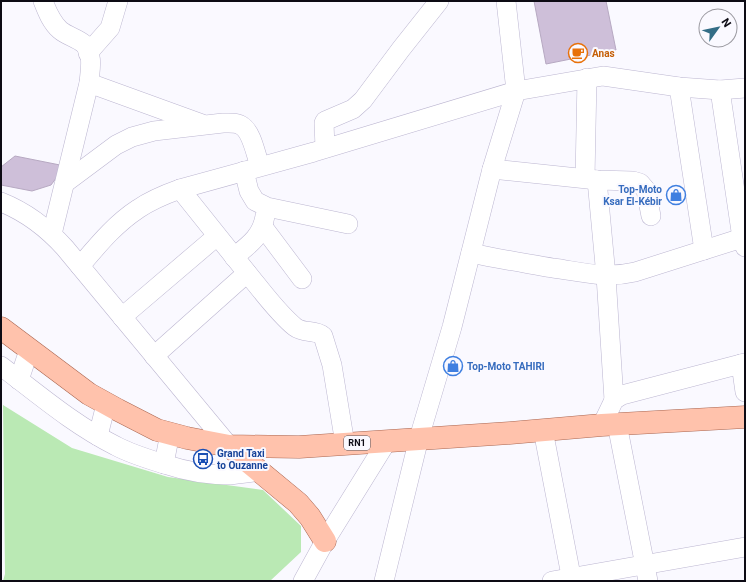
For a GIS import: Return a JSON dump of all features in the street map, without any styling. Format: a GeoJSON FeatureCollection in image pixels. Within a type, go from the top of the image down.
{"type":"FeatureCollection","features":[{"type":"Feature","properties":{"kind":"main road","name":"RN1"},"geometry":{"type":"LineString","coordinates":[[1,328],[89,394],[106,404],[157,430],[229,446],[299,447],[745,417]]}},
{"type":"Feature","properties":{"kind":"main road"},"geometry":{"type":"LineString","coordinates":[[229,446],[298,503],[325,541]]}},
{"type":"Feature","properties":{"kind":"street"},"geometry":{"type":"LineString","coordinates":[[43,1],[53,23],[61,31],[84,44],[91,62],[89,83],[52,234]]}},
{"type":"Feature","properties":{"kind":"street"},"geometry":{"type":"LineString","coordinates":[[88,53],[110,28],[118,1]]}},
{"type":"Feature","properties":{"kind":"street"},"geometry":{"type":"LineString","coordinates":[[325,148],[325,121],[353,109],[358,105],[439,1]]}},
{"type":"Feature","properties":{"kind":"street"},"geometry":{"type":"LineString","coordinates":[[384,581],[419,438],[452,327],[492,169],[516,91],[506,1]]}},
{"type":"Feature","properties":{"kind":"street"},"geometry":{"type":"LineString","coordinates":[[80,266],[120,222],[138,208],[180,188],[325,148],[516,91],[603,76],[720,90],[745,88]]}},
{"type":"Feature","properties":{"kind":"street"},"geometry":{"type":"LineString","coordinates":[[587,78],[591,178],[606,276],[614,400],[609,425],[646,573]]}},
{"type":"Feature","properties":{"kind":"street"},"geometry":{"type":"LineString","coordinates":[[89,83],[205,125]]}},
{"type":"Feature","properties":{"kind":"street"},"geometry":{"type":"LineString","coordinates":[[679,86],[704,250]]}},
{"type":"Feature","properties":{"kind":"street"},"geometry":{"type":"LineString","coordinates":[[471,253],[520,263],[606,276],[635,272],[704,250],[744,240],[720,90]]}},
{"type":"Feature","properties":{"kind":"street"},"geometry":{"type":"LineString","coordinates":[[65,183],[116,145],[132,137],[154,131],[205,125],[228,123],[242,125],[250,135],[252,169],[249,191],[255,201],[266,207],[348,224]]}},
{"type":"Feature","properties":{"kind":"street"},"geometry":{"type":"LineString","coordinates":[[492,169],[633,181],[640,183],[646,190],[651,216]]}},
{"type":"Feature","properties":{"kind":"street"},"geometry":{"type":"LineString","coordinates":[[180,188],[274,306],[296,328],[308,332],[320,333],[323,336],[332,365],[345,444]]}},
{"type":"Feature","properties":{"kind":"street"},"geometry":{"type":"LineString","coordinates":[[1,202],[17,208],[52,234],[229,446]]}},
{"type":"Feature","properties":{"kind":"street"},"geometry":{"type":"LineString","coordinates":[[234,257],[252,243],[263,227],[266,207]]}},
{"type":"Feature","properties":{"kind":"street"},"geometry":{"type":"LineString","coordinates":[[263,227],[302,279]]}},
{"type":"Feature","properties":{"kind":"street"},"geometry":{"type":"LineString","coordinates":[[122,317],[217,236]]}},
{"type":"Feature","properties":{"kind":"street"},"geometry":{"type":"LineString","coordinates":[[154,356],[247,273]]}},
{"type":"Feature","properties":{"kind":"street"},"geometry":{"type":"LineString","coordinates":[[19,380],[30,350]]}},
{"type":"Feature","properties":{"kind":"street"},"geometry":{"type":"LineString","coordinates":[[614,400],[633,391],[743,363],[745,392]]}},
{"type":"Feature","properties":{"kind":"street"},"geometry":{"type":"LineString","coordinates":[[1,366],[76,422],[116,446],[164,464],[204,474],[230,475],[260,472]]}},
{"type":"Feature","properties":{"kind":"street"},"geometry":{"type":"LineString","coordinates":[[98,436],[106,404]]}},
{"type":"Feature","properties":{"kind":"street"},"geometry":{"type":"LineString","coordinates":[[543,430],[571,579]]}},
{"type":"Feature","properties":{"kind":"street"},"geometry":{"type":"LineString","coordinates":[[164,464],[170,433]]}},
{"type":"Feature","properties":{"kind":"street"},"geometry":{"type":"LineString","coordinates":[[303,581],[325,541],[387,441]]}},
{"type":"Feature","properties":{"kind":"street"},"geometry":{"type":"LineString","coordinates":[[552,581],[646,573],[745,547]]}},
{"type":"Feature","properties":{"kind":"green space"},"geometry":{"type":"Polygon","coordinates":[[[3,405],[72,448],[168,477],[263,490],[301,526],[301,552],[270,581],[3,581],[5,574],[3,405]]]}},
{"type":"Feature","properties":{"kind":"building"},"geometry":{"type":"Polygon","coordinates":[[[534,1],[606,1],[616,50],[546,64],[534,1]]]}},
{"type":"Feature","properties":{"kind":"building"},"geometry":{"type":"Polygon","coordinates":[[[15,156],[65,166],[51,185],[32,191],[1,185],[1,167],[15,156]]]}},
{"type":"Feature","properties":{"kind":"place","name":"Anas"},"geometry":{"type":"Point","coordinates":[578,53]}},
{"type":"Feature","properties":{"kind":"place","name":"Top-Moto Ksar El-Kébir"},"geometry":{"type":"Point","coordinates":[676,195]}},
{"type":"Feature","properties":{"kind":"place","name":"Top-Moto TAHIRI"},"geometry":{"type":"Point","coordinates":[453,366]}},
{"type":"Feature","properties":{"kind":"place","name":"Grand Taxi to Ouzanne"},"geometry":{"type":"Point","coordinates":[203,459]}}]}
